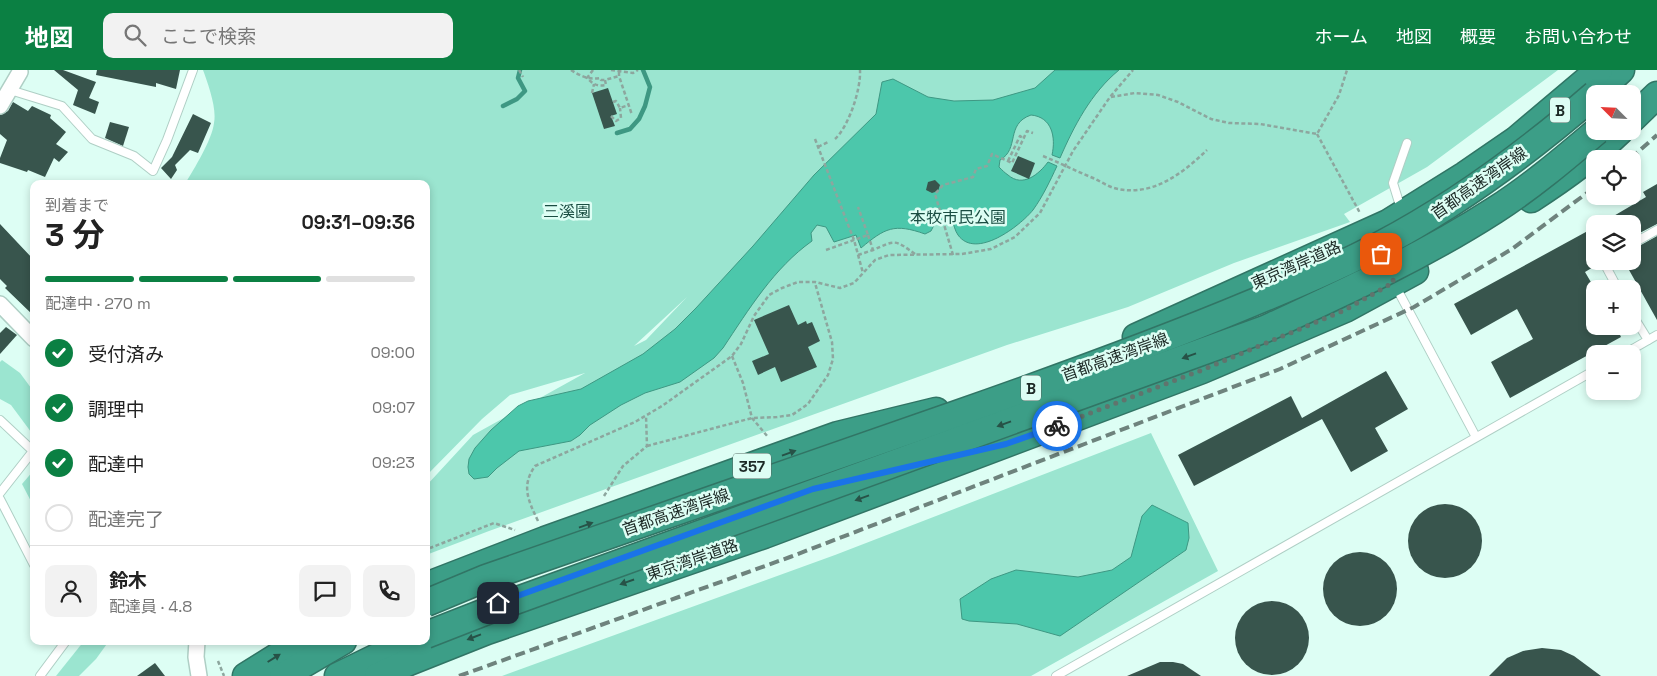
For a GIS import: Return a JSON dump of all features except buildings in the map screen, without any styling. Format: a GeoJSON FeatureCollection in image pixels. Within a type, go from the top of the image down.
{"type":"FeatureCollection","features":[{"type":"Feature","properties":{"kind":"highway","name":"東京湾岸道路"},"geometry":{"type":"LineString","coordinates":[[430,606],[488,582],[565,556],[1082,362],[1364,222],[1402,213],[1465,175],[1516,140],[1599,70]]}},
{"type":"Feature","properties":{"kind":"highway","name":"B"},"geometry":{"type":"LineString","coordinates":[[1206,322],[1242,300],[1322,265],[1412,218],[1456,191],[1513,150],[1608,70]]}},
{"type":"Feature","properties":{"kind":"highway","name":"首都高速湾岸線"},"geometry":{"type":"LineString","coordinates":[[430,600],[496,575],[1099,364],[1328,271],[1382,244],[1476,187],[1525,152],[1570,116],[1622,70]]}},
{"type":"Feature","properties":{"kind":"highway"},"geometry":{"type":"LineString","coordinates":[[1641,92],[1657,77]]}},
{"type":"Feature","properties":{"kind":"highway"},"geometry":{"type":"LineString","coordinates":[[1641,111],[1657,97]]}},
{"type":"Feature","properties":{"kind":"highway","name":"首都高速湾岸線"},"geometry":{"type":"LineString","coordinates":[[430,633],[1264,329],[1344,292],[1435,245],[1495,210],[1545,174],[1587,140]]}},
{"type":"Feature","properties":{"kind":"highway"},"geometry":{"type":"LineString","coordinates":[[1545,174],[1603,140]]}},
{"type":"Feature","properties":{"kind":"highway","name":"東京湾岸道路"},"geometry":{"type":"LineString","coordinates":[[378,676],[408,662],[487,632],[773,531],[1202,370],[1345,310],[1390,273],[1482,232],[1544,191],[1611,140]]}},
{"type":"Feature","properties":{"kind":"highway","name":"東京湾岸道路"},"geometry":{"type":"LineString","coordinates":[[430,584],[545,540],[838,435],[992,397]]}},
{"type":"Feature","properties":{"kind":"highway","name":"東京湾岸道路"},"geometry":{"type":"LineString","coordinates":[[430,629],[813,489],[1006,444]]}},
{"type":"Feature","properties":{"kind":"highway"},"geometry":{"type":"LineString","coordinates":[[246,676],[296,645]]}},
{"type":"Feature","properties":{"kind":"highway"},"geometry":{"type":"LineString","coordinates":[[283,676],[337,645]]}},
{"type":"Feature","properties":{"kind":"highway"},"geometry":{"type":"LineString","coordinates":[[301,676],[353,645]]}},
{"type":"Feature","properties":{"kind":"highway"},"geometry":{"type":"LineString","coordinates":[[329,676],[392,645]]}},
{"type":"Feature","properties":{"kind":"highway"},"geometry":{"type":"LineString","coordinates":[[338,676],[402,645]]}},
{"type":"Feature","properties":{"kind":"street"},"geometry":{"type":"LineString","coordinates":[[0,106],[20,72]]}},
{"type":"Feature","properties":{"kind":"street"},"geometry":{"type":"LineString","coordinates":[[0,304],[30,334]]}},
{"type":"Feature","properties":{"kind":"street"},"geometry":{"type":"LineString","coordinates":[[197,645],[196,657],[199,676]]}},
{"type":"Feature","properties":{"kind":"lane"},"geometry":{"type":"LineString","coordinates":[[10,90],[62,106],[92,139],[134,156],[153,171],[167,140],[193,70]]}},
{"type":"Feature","properties":{"kind":"lane"},"geometry":{"type":"LineString","coordinates":[[1402,213],[1393,183],[1407,143]]}},
{"type":"Feature","properties":{"kind":"lane"},"geometry":{"type":"LineString","coordinates":[[1364,222],[1382,257]]}},
{"type":"Feature","properties":{"kind":"lane"},"geometry":{"type":"LineString","coordinates":[[1641,239],[1657,230]]}},
{"type":"Feature","properties":{"kind":"lane"},"geometry":{"type":"LineString","coordinates":[[1390,273],[1476,438]]}},
{"type":"Feature","properties":{"kind":"lane"},"geometry":{"type":"LineString","coordinates":[[1641,329],[1648,340]]}},
{"type":"Feature","properties":{"kind":"lane"},"geometry":{"type":"LineString","coordinates":[[1639,345],[1657,335]]}},
{"type":"Feature","properties":{"kind":"lane"},"geometry":{"type":"LineString","coordinates":[[1056,676],[1586,375]]}},
{"type":"Feature","properties":{"kind":"lane"},"geometry":{"type":"LineString","coordinates":[[0,420],[30,449]]}},
{"type":"Feature","properties":{"kind":"lane"},"geometry":{"type":"LineString","coordinates":[[0,493],[30,454]]}},
{"type":"Feature","properties":{"kind":"lane"},"geometry":{"type":"LineString","coordinates":[[0,499],[30,558]]}},
{"type":"Feature","properties":{"kind":"lane"},"geometry":{"type":"LineString","coordinates":[[40,676],[63,645]]}},
{"type":"Feature","properties":{"kind":"path"},"geometry":{"type":"LineString","coordinates":[[519,70],[523,77]]}},
{"type":"Feature","properties":{"kind":"path"},"geometry":{"type":"LineString","coordinates":[[571,70],[578,75],[587,78],[600,78],[600,80],[619,76]]}},
{"type":"Feature","properties":{"kind":"path"},"geometry":{"type":"LineString","coordinates":[[587,78],[593,70]]}},
{"type":"Feature","properties":{"kind":"path"},"geometry":{"type":"LineString","coordinates":[[611,70],[633,73],[638,70]]}},
{"type":"Feature","properties":{"kind":"path"},"geometry":{"type":"LineString","coordinates":[[835,139],[856,101],[860,70]]}},
{"type":"Feature","properties":{"kind":"path"},"geometry":{"type":"LineString","coordinates":[[538,520],[531,505],[527,489],[528,476],[535,466],[646,416],[732,356],[741,344],[754,316],[769,295],[798,282],[815,282],[840,288],[854,283],[875,260],[889,255],[953,255],[991,249],[1015,237],[1040,213],[1073,151],[1110,97],[1133,70]]}},
{"type":"Feature","properties":{"kind":"path"},"geometry":{"type":"LineString","coordinates":[[1317,134],[1339,95],[1347,70]]}},
{"type":"Feature","properties":{"kind":"path"},"geometry":{"type":"LineString","coordinates":[[619,72],[632,115]]}},
{"type":"Feature","properties":{"kind":"path"},"geometry":{"type":"LineString","coordinates":[[587,78],[600,86],[606,85],[605,80]]}},
{"type":"Feature","properties":{"kind":"path"},"geometry":{"type":"LineString","coordinates":[[592,93],[594,84]]}},
{"type":"Feature","properties":{"kind":"path"},"geometry":{"type":"LineString","coordinates":[[1110,97],[1158,94],[1211,119],[1229,123],[1260,124],[1317,134]]}},
{"type":"Feature","properties":{"kind":"path"},"geometry":{"type":"LineString","coordinates":[[611,116],[616,121],[621,118],[620,108],[616,101],[613,102]]}},
{"type":"Feature","properties":{"kind":"path"},"geometry":{"type":"LineString","coordinates":[[620,108],[629,105]]}},
{"type":"Feature","properties":{"kind":"path"},"geometry":{"type":"LineString","coordinates":[[953,255],[935,194],[943,185],[973,177],[976,170],[987,166],[992,154],[1012,163],[1027,131],[1033,133]]}},
{"type":"Feature","properties":{"kind":"path"},"geometry":{"type":"LineString","coordinates":[[1317,134],[1364,222]]}},
{"type":"Feature","properties":{"kind":"path"},"geometry":{"type":"LineString","coordinates":[[815,139],[854,240],[863,273]]}},
{"type":"Feature","properties":{"kind":"path"},"geometry":{"type":"LineString","coordinates":[[818,146],[828,142]]}},
{"type":"Feature","properties":{"kind":"path"},"geometry":{"type":"LineString","coordinates":[[1043,156],[1114,188],[1135,190],[1163,184],[1188,168],[1207,150]]}},
{"type":"Feature","properties":{"kind":"path"},"geometry":{"type":"LineString","coordinates":[[858,207],[873,250]]}},
{"type":"Feature","properties":{"kind":"path"},"geometry":{"type":"LineString","coordinates":[[826,250],[868,235]]}},
{"type":"Feature","properties":{"kind":"path"},"geometry":{"type":"LineString","coordinates":[[858,255],[896,242],[915,254]]}},
{"type":"Feature","properties":{"kind":"path"},"geometry":{"type":"LineString","coordinates":[[604,496],[623,466],[647,446],[752,418],[792,415],[808,404],[828,375],[832,359],[832,342],[815,282]]}},
{"type":"Feature","properties":{"kind":"path"},"geometry":{"type":"LineString","coordinates":[[732,356],[743,383],[752,418],[768,437]]}},
{"type":"Feature","properties":{"kind":"path"},"geometry":{"type":"LineString","coordinates":[[646,416],[647,446]]}},
{"type":"Feature","properties":{"kind":"path"},"geometry":{"type":"LineString","coordinates":[[430,548],[494,524],[515,530]]}},
{"type":"Feature","properties":{"kind":"path"},"geometry":{"type":"LineString","coordinates":[[218,661],[224,676]]}},
{"type":"Feature","properties":{"kind":"green space","name":"本牧市民公園"},"geometry":{"type":"Polygon","coordinates":[[[203,70],[1558,70],[1427,167],[1344,214],[1350,222],[1234,263],[1128,307],[1007,345],[430,553],[430,482],[473,435],[585,373],[510,395],[482,419],[430,472],[430,180],[187,180],[198,163],[213,130],[215,117],[203,70]],[[687,297],[634,346],[646,340],[687,297]]]}},
{"type":"Feature","properties":{"kind":"green space"},"geometry":{"type":"Polygon","coordinates":[[[2,360],[20,373],[30,387],[30,431],[11,405],[0,399],[0,362],[2,360]]]}},
{"type":"Feature","properties":{"kind":"green space"},"geometry":{"type":"Polygon","coordinates":[[[1151,433],[1218,571],[1031,676],[502,676],[835,555],[1151,433]]]}},
{"type":"Feature","properties":{"kind":"green space"},"geometry":{"type":"Polygon","coordinates":[[[30,475],[30,499],[22,484],[30,475]]]}},
{"type":"Feature","properties":{"kind":"green space"},"geometry":{"type":"Polygon","coordinates":[[[81,645],[106,645],[96,659],[79,676],[56,676],[81,645]]]}},
{"type":"Feature","properties":{"kind":"shaded area"},"geometry":{"type":"Polygon","coordinates":[[[1055,70],[1119,70],[1100,89],[1084,111],[1060,158],[1052,155],[1053,135],[1044,120],[1031,115],[1018,124],[1010,150],[1000,160],[999,167],[1014,179],[1025,180],[1035,175],[1048,162],[1057,166],[1033,210],[1008,232],[986,242],[975,244],[966,242],[958,235],[952,220],[935,223],[931,231],[925,234],[905,229],[890,229],[861,248],[856,235],[834,242],[826,227],[817,225],[811,233],[812,241],[774,276],[714,358],[680,382],[645,393],[621,405],[590,425],[571,441],[519,451],[488,477],[474,479],[469,474],[469,459],[475,448],[491,430],[518,406],[528,401],[581,389],[643,354],[675,329],[753,246],[814,175],[876,114],[882,82],[893,79],[928,97],[954,101],[993,100],[1035,88],[1055,70]]]}},
{"type":"Feature","properties":{"kind":"shaded area"},"geometry":{"type":"Polygon","coordinates":[[[1152,505],[1188,523],[1189,538],[1186,550],[1060,636],[1017,624],[962,619],[960,599],[991,579],[1016,570],[1078,577],[1112,570],[1131,557],[1142,516],[1152,505]]]}},
{"type":"Feature","properties":{"kind":"waterway"},"geometry":{"type":"LineString","coordinates":[[503,106],[517,99],[525,91],[518,78],[520,70]]}},
{"type":"Feature","properties":{"kind":"waterway"},"geometry":{"type":"LineString","coordinates":[[617,133],[630,129],[639,119],[645,106],[650,87],[643,70]]}},
{"type":"Feature","properties":{"kind":"railway"},"geometry":{"type":"LineString","coordinates":[[1640,150],[1657,135]]}},
{"type":"Feature","properties":{"kind":"railway"},"geometry":{"type":"LineString","coordinates":[[459,676],[790,557],[1280,369],[1414,307],[1512,249],[1586,194]]}},
{"type":"Feature","properties":{"kind":"way so far"},"geometry":{"type":"LineString","coordinates":[[1057,426],[1202,370],[1345,310],[1394,282],[1381,254]]}},
{"type":"Feature","properties":{"kind":"route"},"geometry":{"type":"LineString","coordinates":[[498,603],[813,489],[1006,444],[1057,426]]}},
{"type":"Feature","properties":{"kind":"park label","name":"三溪園"},"geometry":{"type":"Point","coordinates":[567,211]}}]}
